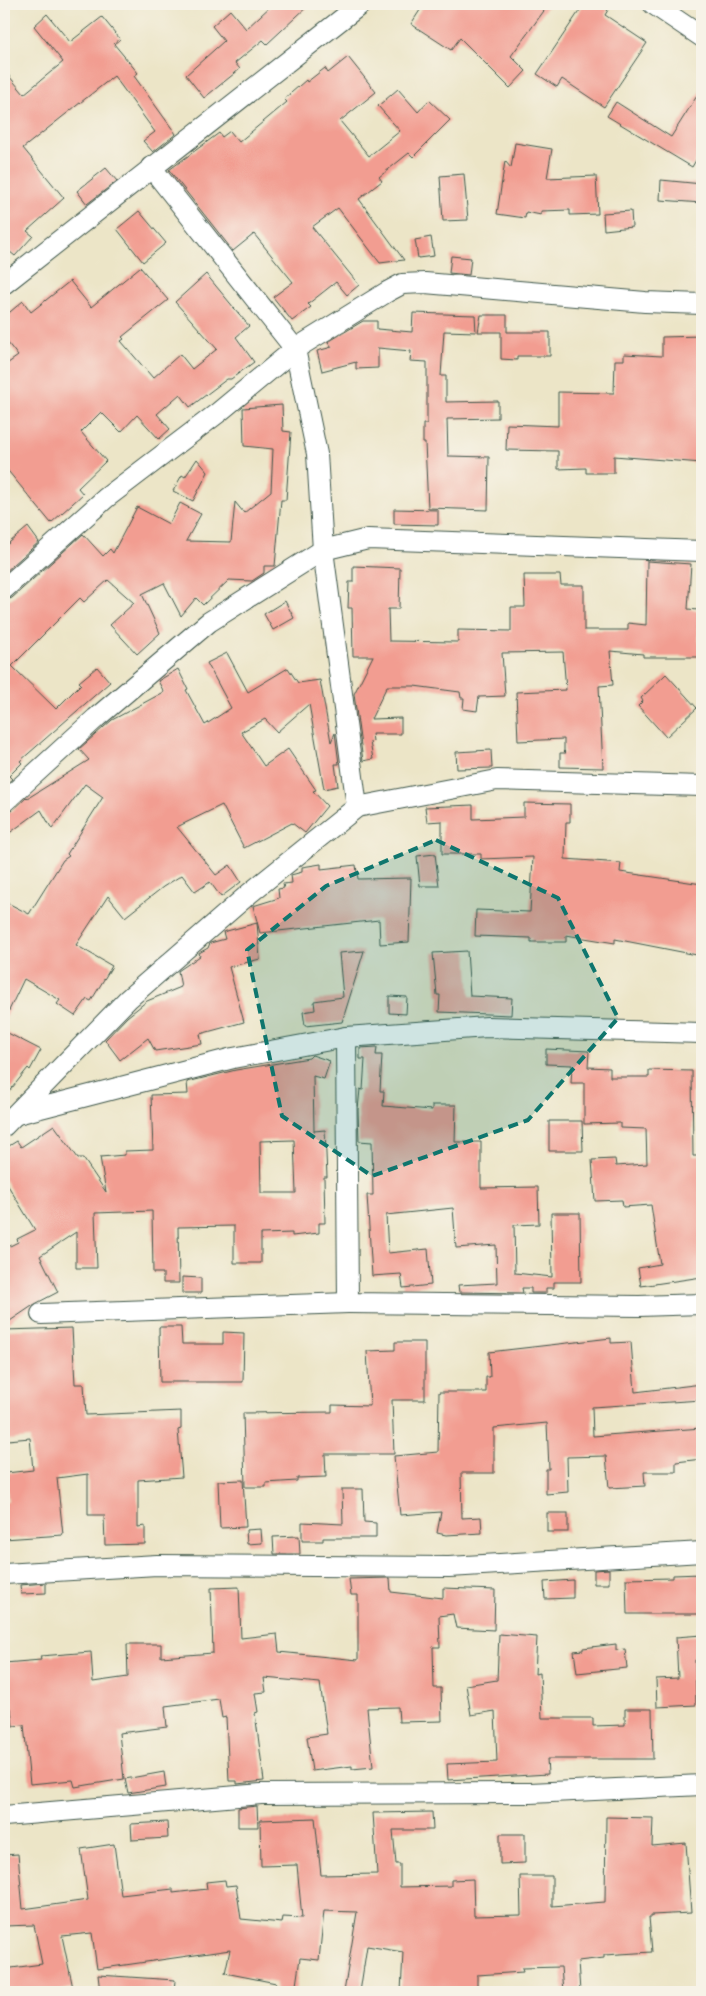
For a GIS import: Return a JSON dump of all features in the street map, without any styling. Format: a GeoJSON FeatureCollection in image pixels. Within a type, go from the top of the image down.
{"type":"FeatureCollection","features":[{"type":"Feature","properties":{"kind":"street"},"geometry":{"type":"LineString","coordinates":[[4,284],[361,4]]}},
{"type":"Feature","properties":{"kind":"street"},"geometry":{"type":"LineString","coordinates":[[653,4],[702,37]]}},
{"type":"Feature","properties":{"kind":"street"},"geometry":{"type":"LineString","coordinates":[[151,167],[295,349],[316,454],[323,550],[357,807]]}},
{"type":"Feature","properties":{"kind":"street"},"geometry":{"type":"LineString","coordinates":[[4,589],[106,498],[219,412],[295,349],[402,284],[425,283],[645,302],[702,304]]}},
{"type":"Feature","properties":{"kind":"street"},"geometry":{"type":"LineString","coordinates":[[4,802],[96,718],[209,622],[323,550],[368,539],[702,550]]}},
{"type":"Feature","properties":{"kind":"street"},"geometry":{"type":"LineString","coordinates":[[10,1120],[128,999],[250,893],[357,807],[497,780],[702,786]]}},
{"type":"Feature","properties":{"kind":"street"},"geometry":{"type":"LineString","coordinates":[[10,1120],[233,1058],[346,1037],[487,1027],[702,1034]]}},
{"type":"Feature","properties":{"kind":"street"},"geometry":{"type":"LineString","coordinates":[[346,1037],[348,1303]]}},
{"type":"Feature","properties":{"kind":"street"},"geometry":{"type":"LineString","coordinates":[[41,1314],[348,1303],[639,1306],[702,1304]]}},
{"type":"Feature","properties":{"kind":"street"},"geometry":{"type":"LineString","coordinates":[[4,1574],[157,1565],[449,1567],[702,1552]]}},
{"type":"Feature","properties":{"kind":"street"},"geometry":{"type":"LineString","coordinates":[[4,1816],[261,1794],[530,1793],[702,1786]]}},
{"type":"Feature","properties":{"kind":"highlighted area"},"geometry":{"type":"Polygon","coordinates":[[[436,840],[558,898],[618,1018],[528,1120],[372,1176],[282,1116],[247,950],[326,886],[436,840]]]}},
{"type":"Feature","properties":{"kind":"building"},"geometry":{"type":"Polygon","coordinates":[[[273,4],[310,4],[267,44],[263,40],[235,63],[240,69],[204,98],[186,75],[224,41],[212,26],[230,10],[246,29],[273,4]]]}},
{"type":"Feature","properties":{"kind":"building"},"geometry":{"type":"Polygon","coordinates":[[[424,4],[549,4],[511,56],[526,71],[510,88],[460,38],[451,50],[411,24],[424,4]]]}},
{"type":"Feature","properties":{"kind":"building"},"geometry":{"type":"Polygon","coordinates":[[[584,4],[599,4],[608,10],[605,15],[647,43],[604,107],[562,79],[557,87],[537,74],[584,4]]]}},
{"type":"Feature","properties":{"kind":"building"},"geometry":{"type":"Polygon","coordinates":[[[47,14],[70,42],[102,17],[120,39],[114,44],[138,73],[134,76],[176,134],[153,152],[143,141],[155,132],[114,76],[23,148],[64,198],[27,231],[33,236],[15,256],[4,247],[4,70],[24,94],[63,62],[34,26],[47,14]]]}},
{"type":"Feature","properties":{"kind":"building"},"geometry":{"type":"Polygon","coordinates":[[[348,57],[376,92],[340,121],[369,156],[400,131],[378,106],[398,89],[418,112],[429,100],[450,120],[413,157],[409,153],[379,177],[382,181],[359,199],[404,260],[380,263],[338,208],[312,227],[359,285],[347,295],[336,282],[308,304],[311,307],[292,321],[273,297],[293,282],[254,234],[233,251],[169,170],[219,133],[222,137],[230,131],[239,142],[287,102],[284,99],[306,80],[307,82],[325,68],[328,73],[348,57]]]}},
{"type":"Feature","properties":{"kind":"building"},"geometry":{"type":"Polygon","coordinates":[[[702,88],[702,150],[692,167],[607,116],[616,102],[671,137],[702,88]]]}},
{"type":"Feature","properties":{"kind":"building"},"geometry":{"type":"Polygon","coordinates":[[[515,143],[552,149],[547,178],[596,176],[598,214],[570,215],[570,210],[541,211],[541,215],[526,212],[525,218],[497,214],[505,161],[511,168],[515,143]]]}},
{"type":"Feature","properties":{"kind":"building"},"geometry":{"type":"Polygon","coordinates":[[[106,168],[117,181],[87,204],[77,191],[106,168]]]}},
{"type":"Feature","properties":{"kind":"building"},"geometry":{"type":"Polygon","coordinates":[[[464,174],[468,220],[443,221],[440,176],[464,174]]]}},
{"type":"Feature","properties":{"kind":"building"},"geometry":{"type":"Polygon","coordinates":[[[661,180],[702,184],[702,203],[660,200],[661,180]]]}},
{"type":"Feature","properties":{"kind":"building"},"geometry":{"type":"Polygon","coordinates":[[[139,211],[166,243],[143,262],[117,229],[139,211]]]}},
{"type":"Feature","properties":{"kind":"building"},"geometry":{"type":"Polygon","coordinates":[[[631,211],[632,227],[604,230],[603,213],[631,211]]]}},
{"type":"Feature","properties":{"kind":"building"},"geometry":{"type":"Polygon","coordinates":[[[431,237],[434,256],[418,258],[415,240],[431,237]]]}},
{"type":"Feature","properties":{"kind":"building"},"geometry":{"type":"Polygon","coordinates":[[[451,256],[471,258],[469,275],[449,273],[451,256]]]}},
{"type":"Feature","properties":{"kind":"building"},"geometry":{"type":"Polygon","coordinates":[[[140,267],[168,300],[122,337],[124,339],[121,341],[153,378],[180,354],[192,369],[217,349],[175,302],[206,274],[249,326],[236,337],[254,362],[231,379],[227,379],[190,407],[180,394],[157,414],[170,429],[159,439],[137,415],[121,432],[101,412],[81,432],[106,461],[78,488],[83,494],[51,523],[4,466],[4,366],[18,356],[4,338],[4,317],[23,301],[31,312],[70,281],[91,307],[140,267]]]}},
{"type":"Feature","properties":{"kind":"building"},"geometry":{"type":"Polygon","coordinates":[[[413,313],[475,315],[476,332],[444,331],[441,376],[446,376],[446,402],[498,401],[498,418],[447,419],[448,456],[489,457],[488,510],[428,508],[425,443],[423,443],[423,424],[427,424],[427,362],[410,361],[411,351],[378,348],[378,368],[356,369],[356,362],[322,371],[317,351],[332,347],[328,342],[363,321],[377,321],[377,329],[412,332],[413,313]]]}},
{"type":"Feature","properties":{"kind":"building"},"geometry":{"type":"Polygon","coordinates":[[[481,315],[507,315],[507,332],[550,332],[550,356],[517,356],[517,360],[501,359],[501,332],[478,332],[481,315]]]}},
{"type":"Feature","properties":{"kind":"building"},"geometry":{"type":"Polygon","coordinates":[[[702,336],[702,463],[614,456],[614,473],[586,473],[586,468],[558,469],[558,451],[506,450],[507,424],[558,426],[558,392],[614,393],[615,360],[624,360],[624,354],[662,356],[662,337],[702,336]]]}},
{"type":"Feature","properties":{"kind":"building"},"geometry":{"type":"Polygon","coordinates":[[[282,405],[283,431],[291,432],[286,500],[281,500],[275,566],[264,566],[264,573],[252,581],[229,580],[203,605],[196,598],[181,616],[164,583],[142,594],[160,633],[137,654],[110,625],[134,603],[108,580],[84,602],[80,598],[12,666],[56,709],[81,684],[79,682],[97,667],[110,682],[20,761],[22,763],[9,776],[12,779],[4,786],[4,601],[12,598],[83,534],[103,556],[110,549],[113,553],[137,507],[169,524],[180,503],[201,514],[186,541],[231,542],[235,502],[244,513],[271,491],[273,449],[244,446],[243,408],[282,405]]]}},
{"type":"Feature","properties":{"kind":"building"},"geometry":{"type":"Polygon","coordinates":[[[197,459],[208,472],[193,501],[173,491],[182,475],[185,477],[197,459]]]}},
{"type":"Feature","properties":{"kind":"building"},"geometry":{"type":"Polygon","coordinates":[[[394,509],[438,510],[438,525],[394,524],[394,509]]]}},
{"type":"Feature","properties":{"kind":"building"},"geometry":{"type":"Polygon","coordinates":[[[28,527],[39,542],[4,573],[4,547],[28,527]]]}},
{"type":"Feature","properties":{"kind":"building"},"geometry":{"type":"Polygon","coordinates":[[[647,561],[691,564],[688,609],[698,610],[699,657],[643,657],[643,654],[610,651],[613,685],[599,686],[603,768],[560,767],[560,753],[566,753],[564,751],[564,739],[518,741],[516,692],[566,690],[563,652],[502,653],[505,696],[479,697],[477,711],[463,709],[464,698],[461,698],[460,692],[414,686],[387,686],[371,719],[401,718],[401,734],[372,734],[373,741],[370,742],[373,759],[363,761],[354,694],[373,656],[353,656],[352,608],[348,608],[349,582],[353,582],[353,566],[400,568],[399,609],[388,609],[389,641],[458,642],[458,630],[511,631],[511,607],[525,607],[524,575],[560,575],[561,585],[584,585],[584,630],[628,630],[628,623],[646,625],[647,561]]]}},
{"type":"Feature","properties":{"kind":"building"},"geometry":{"type":"Polygon","coordinates":[[[285,601],[294,618],[273,630],[264,614],[285,601]]]}},
{"type":"Feature","properties":{"kind":"building"},"geometry":{"type":"Polygon","coordinates":[[[227,653],[248,692],[288,668],[298,683],[320,680],[331,742],[335,733],[339,764],[335,764],[338,786],[324,789],[309,704],[277,732],[265,719],[241,732],[264,766],[288,749],[316,790],[313,791],[327,806],[305,833],[292,823],[244,848],[222,805],[177,827],[216,875],[230,865],[241,882],[221,897],[210,882],[195,892],[182,875],[163,887],[125,917],[108,896],[76,945],[112,966],[91,1001],[87,999],[75,1016],[57,1004],[60,1000],[24,979],[4,1021],[4,901],[29,914],[63,860],[69,856],[67,854],[103,797],[85,784],[52,829],[41,810],[4,837],[4,814],[12,811],[27,797],[89,760],[79,749],[112,720],[164,692],[158,681],[178,669],[188,689],[186,690],[205,725],[231,708],[207,663],[227,653]]]}},
{"type":"Feature","properties":{"kind":"building"},"geometry":{"type":"Polygon","coordinates":[[[666,674],[697,708],[666,737],[638,706],[643,701],[641,698],[666,674]]]}},
{"type":"Feature","properties":{"kind":"building"},"geometry":{"type":"Polygon","coordinates":[[[491,750],[492,768],[457,769],[456,752],[491,750]]]}},
{"type":"Feature","properties":{"kind":"building"},"geometry":{"type":"Polygon","coordinates":[[[524,803],[570,804],[570,822],[566,822],[565,859],[621,863],[620,872],[702,884],[702,956],[615,939],[615,943],[566,935],[566,942],[531,942],[531,938],[475,936],[476,910],[530,912],[533,857],[481,859],[481,854],[442,854],[442,821],[427,822],[425,807],[473,805],[473,819],[524,817],[524,803]]]}},
{"type":"Feature","properties":{"kind":"building"},"geometry":{"type":"Polygon","coordinates":[[[435,854],[439,886],[420,886],[417,856],[435,854]]]}},
{"type":"Feature","properties":{"kind":"building"},"geometry":{"type":"Polygon","coordinates":[[[321,864],[321,869],[356,865],[358,879],[411,878],[409,942],[380,944],[379,920],[260,933],[253,906],[279,898],[278,889],[284,888],[283,884],[292,883],[291,875],[302,872],[302,867],[321,864]]]}},
{"type":"Feature","properties":{"kind":"building"},"geometry":{"type":"Polygon","coordinates":[[[257,923],[260,959],[229,967],[244,1022],[200,1034],[202,1044],[155,1051],[148,1038],[120,1060],[105,1040],[127,1017],[147,1001],[181,987],[178,971],[200,956],[199,953],[208,948],[210,943],[225,939],[223,932],[257,923]]]}},
{"type":"Feature","properties":{"kind":"building"},"geometry":{"type":"Polygon","coordinates":[[[364,951],[342,1022],[305,1026],[303,1012],[315,1010],[314,1001],[343,997],[339,953],[364,951]]]}},
{"type":"Feature","properties":{"kind":"building"},"geometry":{"type":"Polygon","coordinates":[[[467,951],[470,996],[512,998],[511,1015],[439,1012],[440,995],[437,995],[433,953],[467,951]]]}},
{"type":"Feature","properties":{"kind":"building"},"geometry":{"type":"Polygon","coordinates":[[[389,996],[407,997],[406,1014],[389,1013],[389,996]]]}},
{"type":"Feature","properties":{"kind":"building"},"geometry":{"type":"Polygon","coordinates":[[[4,1031],[41,1050],[30,1070],[28,1068],[4,1098],[4,1031]]]}},
{"type":"Feature","properties":{"kind":"building"},"geometry":{"type":"Polygon","coordinates":[[[377,1047],[376,1055],[382,1055],[380,1091],[384,1091],[383,1106],[432,1110],[432,1105],[456,1105],[455,1142],[481,1142],[481,1188],[538,1187],[539,1224],[514,1225],[515,1273],[552,1277],[551,1213],[580,1213],[581,1282],[554,1282],[554,1288],[546,1288],[546,1293],[531,1293],[531,1288],[522,1288],[523,1293],[459,1292],[458,1285],[497,1283],[496,1245],[456,1248],[453,1208],[386,1215],[388,1253],[428,1249],[431,1285],[403,1288],[401,1274],[372,1276],[367,1195],[373,1195],[372,1142],[359,1141],[358,1110],[360,1089],[363,1090],[365,1059],[360,1059],[360,1048],[377,1047]]]}},
{"type":"Feature","properties":{"kind":"building"},"geometry":{"type":"Polygon","coordinates":[[[546,1049],[589,1051],[588,1067],[610,1068],[610,1077],[649,1077],[649,1070],[692,1071],[693,1156],[702,1156],[702,1277],[641,1286],[638,1268],[660,1264],[651,1205],[623,1207],[622,1200],[595,1201],[592,1160],[615,1159],[616,1166],[647,1164],[646,1129],[620,1128],[620,1123],[584,1124],[584,1083],[571,1083],[572,1065],[546,1064],[546,1049]]]}},
{"type":"Feature","properties":{"kind":"building"},"geometry":{"type":"Polygon","coordinates":[[[312,1055],[330,1061],[324,1079],[313,1076],[314,1131],[325,1130],[327,1177],[324,1177],[325,1223],[319,1223],[319,1233],[292,1236],[292,1233],[261,1234],[261,1263],[234,1263],[234,1226],[178,1227],[179,1283],[163,1283],[163,1273],[153,1273],[152,1211],[95,1213],[97,1268],[76,1268],[76,1232],[40,1256],[58,1292],[35,1304],[4,1325],[4,1249],[18,1242],[17,1239],[35,1230],[4,1179],[4,1149],[17,1141],[21,1147],[54,1125],[78,1158],[83,1158],[106,1192],[100,1157],[125,1155],[125,1151],[153,1150],[151,1095],[188,1094],[187,1082],[236,1070],[309,1058],[312,1055]],[[294,1140],[260,1141],[261,1193],[296,1193],[294,1140]]]}},
{"type":"Feature","properties":{"kind":"building"},"geometry":{"type":"Polygon","coordinates":[[[549,1121],[582,1121],[583,1151],[549,1151],[549,1121]]]}},
{"type":"Feature","properties":{"kind":"building"},"geometry":{"type":"Polygon","coordinates":[[[182,1277],[201,1278],[201,1293],[182,1293],[182,1277]]]}},
{"type":"Feature","properties":{"kind":"building"},"geometry":{"type":"Polygon","coordinates":[[[159,1327],[181,1327],[182,1344],[223,1344],[223,1332],[244,1333],[243,1382],[160,1382],[159,1327]]]}},
{"type":"Feature","properties":{"kind":"building"},"geometry":{"type":"Polygon","coordinates":[[[72,1328],[75,1384],[84,1384],[86,1415],[181,1411],[181,1429],[178,1430],[182,1477],[138,1480],[138,1527],[145,1526],[145,1544],[105,1545],[104,1515],[88,1515],[88,1474],[57,1478],[63,1535],[4,1539],[4,1502],[8,1502],[6,1473],[33,1470],[30,1438],[8,1440],[4,1404],[4,1330],[72,1328]]]}},
{"type":"Feature","properties":{"kind":"building"},"geometry":{"type":"Polygon","coordinates":[[[611,1338],[611,1343],[631,1342],[635,1392],[702,1384],[702,1400],[592,1407],[593,1436],[702,1428],[702,1459],[676,1462],[676,1472],[644,1472],[645,1486],[609,1488],[606,1456],[567,1457],[568,1492],[546,1494],[546,1469],[549,1469],[547,1423],[494,1428],[494,1473],[461,1473],[462,1518],[481,1517],[482,1533],[446,1535],[437,1533],[441,1512],[400,1515],[394,1456],[438,1452],[439,1392],[486,1392],[486,1377],[490,1377],[489,1352],[611,1338]]]}},
{"type":"Feature","properties":{"kind":"building"},"geometry":{"type":"Polygon","coordinates":[[[395,1342],[425,1342],[425,1400],[392,1400],[394,1454],[325,1454],[326,1477],[297,1478],[297,1481],[266,1483],[266,1487],[245,1487],[243,1413],[332,1412],[332,1405],[370,1406],[367,1351],[395,1350],[395,1342]]]}},
{"type":"Feature","properties":{"kind":"building"},"geometry":{"type":"Polygon","coordinates":[[[243,1480],[246,1527],[220,1528],[218,1481],[243,1480]]]}},
{"type":"Feature","properties":{"kind":"building"},"geometry":{"type":"Polygon","coordinates":[[[342,1489],[363,1489],[364,1522],[376,1523],[376,1538],[323,1538],[323,1541],[302,1541],[302,1522],[343,1524],[342,1489]]]}},
{"type":"Feature","properties":{"kind":"building"},"geometry":{"type":"Polygon","coordinates":[[[547,1513],[568,1513],[568,1532],[547,1532],[547,1513]]]}},
{"type":"Feature","properties":{"kind":"building"},"geometry":{"type":"Polygon","coordinates":[[[261,1529],[262,1543],[247,1544],[246,1530],[261,1529]]]}},
{"type":"Feature","properties":{"kind":"building"},"geometry":{"type":"Polygon","coordinates":[[[299,1536],[300,1554],[274,1554],[273,1537],[299,1536]]]}},
{"type":"Feature","properties":{"kind":"building"},"geometry":{"type":"Polygon","coordinates":[[[609,1569],[609,1584],[594,1584],[594,1570],[609,1569]]]}},
{"type":"Feature","properties":{"kind":"building"},"geometry":{"type":"Polygon","coordinates":[[[701,1574],[702,1614],[627,1614],[626,1579],[673,1578],[673,1575],[701,1574]]]}},
{"type":"Feature","properties":{"kind":"building"},"geometry":{"type":"Polygon","coordinates":[[[390,1578],[391,1592],[443,1598],[443,1588],[495,1590],[494,1630],[456,1628],[453,1614],[439,1616],[440,1647],[433,1647],[434,1688],[441,1688],[442,1721],[399,1722],[398,1707],[367,1708],[373,1767],[352,1769],[352,1766],[312,1771],[307,1737],[327,1734],[320,1683],[264,1678],[266,1692],[255,1693],[258,1712],[255,1713],[264,1781],[237,1784],[237,1781],[229,1781],[226,1717],[222,1718],[219,1699],[165,1706],[167,1727],[119,1733],[124,1779],[75,1787],[73,1780],[30,1784],[24,1725],[13,1726],[11,1709],[4,1710],[4,1663],[41,1660],[40,1656],[91,1652],[93,1682],[128,1677],[127,1644],[161,1644],[161,1657],[213,1653],[211,1588],[239,1587],[241,1638],[277,1634],[279,1652],[358,1660],[358,1595],[351,1595],[349,1579],[390,1578]]]}},
{"type":"Feature","properties":{"kind":"building"},"geometry":{"type":"Polygon","coordinates":[[[573,1580],[573,1598],[545,1599],[544,1582],[573,1580]]]}},
{"type":"Feature","properties":{"kind":"building"},"geometry":{"type":"Polygon","coordinates":[[[46,1583],[46,1593],[21,1594],[20,1585],[46,1583]]]}},
{"type":"Feature","properties":{"kind":"building"},"geometry":{"type":"Polygon","coordinates":[[[499,1634],[537,1637],[535,1674],[540,1673],[542,1718],[593,1718],[593,1726],[625,1725],[625,1709],[652,1709],[653,1759],[547,1759],[548,1774],[448,1780],[447,1764],[497,1762],[495,1711],[471,1715],[466,1685],[497,1680],[499,1634]]]}},
{"type":"Feature","properties":{"kind":"building"},"geometry":{"type":"Polygon","coordinates":[[[702,1635],[702,1660],[695,1660],[696,1705],[657,1707],[656,1679],[678,1678],[676,1637],[702,1635]]]}},
{"type":"Feature","properties":{"kind":"building"},"geometry":{"type":"Polygon","coordinates":[[[616,1644],[616,1650],[625,1649],[627,1668],[577,1673],[574,1651],[616,1644]]]}},
{"type":"Feature","properties":{"kind":"building"},"geometry":{"type":"Polygon","coordinates":[[[164,1772],[166,1787],[128,1793],[125,1779],[164,1772]]]}},
{"type":"Feature","properties":{"kind":"building"},"geometry":{"type":"Polygon","coordinates":[[[257,1806],[258,1827],[238,1827],[238,1808],[257,1806]]]}},
{"type":"Feature","properties":{"kind":"building"},"geometry":{"type":"Polygon","coordinates":[[[432,1812],[433,1830],[393,1830],[396,1864],[400,1864],[400,1887],[451,1886],[451,1880],[473,1879],[474,1916],[521,1915],[520,1876],[552,1876],[552,1906],[605,1902],[606,1817],[653,1818],[652,1846],[686,1843],[691,1913],[652,1915],[652,1917],[649,1917],[652,1952],[604,1955],[604,1958],[578,1961],[580,1992],[563,1992],[561,1967],[522,1968],[523,1972],[477,1975],[477,1992],[401,1992],[403,1952],[367,1946],[360,1992],[344,1992],[357,1912],[324,1911],[319,1960],[300,1958],[295,1992],[275,1992],[276,1983],[225,1973],[230,1950],[97,1969],[92,1933],[62,1936],[73,1988],[53,1992],[4,1992],[4,1969],[42,1964],[34,1925],[4,1926],[4,1855],[18,1854],[23,1909],[88,1900],[81,1849],[114,1844],[121,1895],[173,1889],[173,1893],[207,1889],[206,1882],[225,1880],[226,1886],[236,1885],[241,1919],[282,1923],[283,1917],[302,1918],[297,1865],[261,1866],[260,1820],[315,1818],[321,1875],[377,1874],[373,1813],[432,1812]]]}},
{"type":"Feature","properties":{"kind":"building"},"geometry":{"type":"Polygon","coordinates":[[[167,1822],[168,1838],[132,1840],[131,1824],[167,1822]]]}},
{"type":"Feature","properties":{"kind":"building"},"geometry":{"type":"Polygon","coordinates":[[[500,1834],[525,1834],[525,1863],[500,1864],[500,1834]]]}},
{"type":"Feature","properties":{"kind":"building"},"geometry":{"type":"Polygon","coordinates":[[[98,1975],[175,1980],[174,1992],[100,1992],[98,1975]]]}}]}
